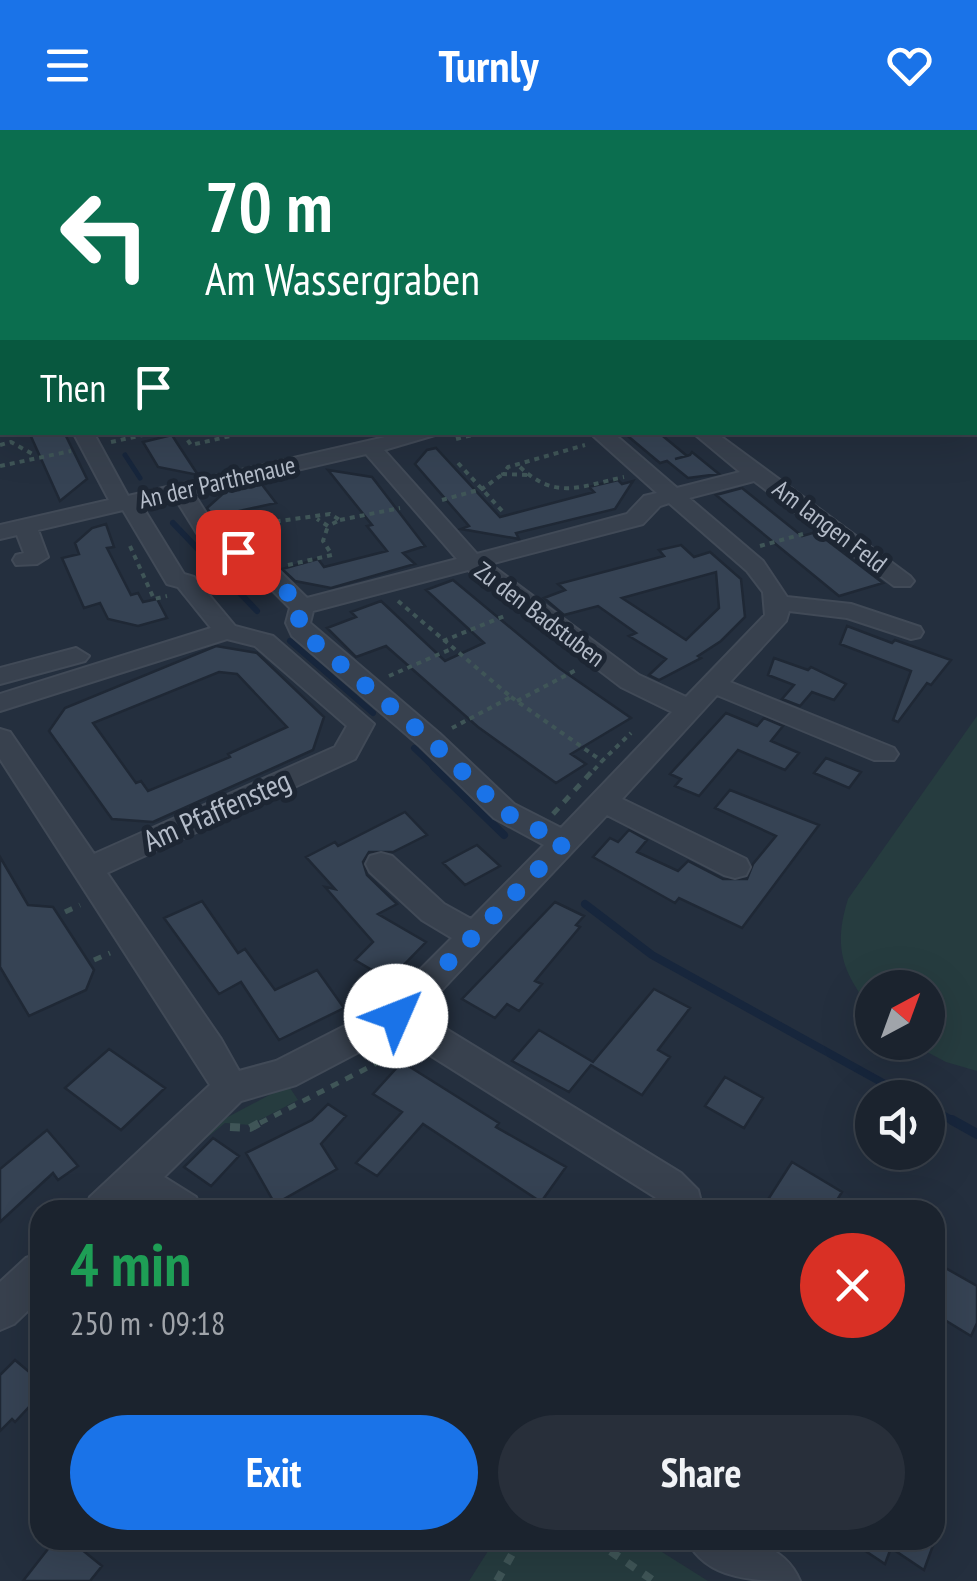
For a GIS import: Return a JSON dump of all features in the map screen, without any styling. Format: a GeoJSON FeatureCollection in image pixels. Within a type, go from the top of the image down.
{"type":"FeatureCollection","features":[{"type":"Feature","properties":{"kind":"street"},"geometry":{"type":"LineString","coordinates":[[0,704],[226,632],[186,582],[175,579],[86,435]]}},
{"type":"Feature","properties":{"kind":"street","name":"Am langen Feld"},"geometry":{"type":"LineString","coordinates":[[706,435],[902,581]]}},
{"type":"Feature","properties":{"kind":"street","name":"An der Parthenaue"},"geometry":{"type":"LineString","coordinates":[[0,532],[428,436]]}},
{"type":"Feature","properties":{"kind":"street"},"geometry":{"type":"LineString","coordinates":[[114,1200],[220,1110],[284,1074],[405,1021],[476,936],[551,836],[604,802],[678,704],[715,685],[771,625],[778,603],[770,581],[673,496],[593,438]]}},
{"type":"Feature","properties":{"kind":"street","name":"Zu den Badstuben"},"geometry":{"type":"LineString","coordinates":[[371,447],[472,562],[598,659],[678,704]]}},
{"type":"Feature","properties":{"kind":"street","name":"Am langen Feld"},"geometry":{"type":"LineString","coordinates":[[302,607],[634,519],[652,502],[756,474]]}},
{"type":"Feature","properties":{"kind":"street"},"geometry":{"type":"LineString","coordinates":[[181,490],[208,533],[258,563],[302,607],[298,623],[301,631],[430,740],[504,812],[551,836]]}},
{"type":"Feature","properties":{"kind":"street"},"geometry":{"type":"LineString","coordinates":[[25,526],[30,556]]}},
{"type":"Feature","properties":{"kind":"street"},"geometry":{"type":"LineString","coordinates":[[778,603],[851,610],[911,632]]}},
{"type":"Feature","properties":{"kind":"street","name":"Am Pfaffensteg"},"geometry":{"type":"LineString","coordinates":[[88,869],[345,752],[361,724],[264,642],[226,632]]}},
{"type":"Feature","properties":{"kind":"street"},"geometry":{"type":"LineString","coordinates":[[0,676],[76,656]]}},
{"type":"Feature","properties":{"kind":"street"},"geometry":{"type":"LineString","coordinates":[[0,668],[27,661]]}},
{"type":"Feature","properties":{"kind":"street"},"geometry":{"type":"LineString","coordinates":[[715,685],[884,754]]}},
{"type":"Feature","properties":{"kind":"street"},"geometry":{"type":"LineString","coordinates":[[0,738],[208,1049],[220,1110]]}},
{"type":"Feature","properties":{"kind":"street"},"geometry":{"type":"LineString","coordinates":[[604,802],[735,867]]}},
{"type":"Feature","properties":{"kind":"street"},"geometry":{"type":"LineString","coordinates":[[381,864],[433,912],[476,936]]}},
{"type":"Feature","properties":{"kind":"street"},"geometry":{"type":"LineString","coordinates":[[405,1021],[668,1185],[682,1200]]}},
{"type":"Feature","properties":{"kind":"street"},"geometry":{"type":"LineString","coordinates":[[135,1180],[166,1200]]}},
{"type":"Feature","properties":{"kind":"street"},"geometry":{"type":"LineString","coordinates":[[0,1310],[30,1282]]}},
{"type":"Feature","properties":{"kind":"street"},"geometry":{"type":"LineString","coordinates":[[726,1550],[776,1581]]}},
{"type":"Feature","properties":{"kind":"path"},"geometry":{"type":"LineString","coordinates":[[184,435],[191,445],[235,435]]}},
{"type":"Feature","properties":{"kind":"path"},"geometry":{"type":"LineString","coordinates":[[440,500],[482,489],[508,467],[520,467],[593,438]]}},
{"type":"Feature","properties":{"kind":"path"},"geometry":{"type":"LineString","coordinates":[[0,444],[11,442],[38,458]]}},
{"type":"Feature","properties":{"kind":"path"},"geometry":{"type":"LineString","coordinates":[[458,464],[504,513]]}},
{"type":"Feature","properties":{"kind":"path"},"geometry":{"type":"LineString","coordinates":[[520,467],[528,471],[527,476]]}},
{"type":"Feature","properties":{"kind":"path"},"geometry":{"type":"LineString","coordinates":[[503,474],[527,476],[549,489],[574,490],[624,477]]}},
{"type":"Feature","properties":{"kind":"path"},"geometry":{"type":"LineString","coordinates":[[274,579],[284,566],[332,554],[324,541],[328,526],[340,520],[414,506]]}},
{"type":"Feature","properties":{"kind":"path"},"geometry":{"type":"LineString","coordinates":[[208,533],[261,521],[318,519],[330,514],[340,520]]}},
{"type":"Feature","properties":{"kind":"path"},"geometry":{"type":"LineString","coordinates":[[318,519],[328,526]]}},
{"type":"Feature","properties":{"kind":"path"},"geometry":{"type":"LineString","coordinates":[[740,552],[830,526]]}},
{"type":"Feature","properties":{"kind":"path"},"geometry":{"type":"LineString","coordinates":[[125,562],[134,560]]}},
{"type":"Feature","properties":{"kind":"path"},"geometry":{"type":"LineString","coordinates":[[136,586],[146,584]]}},
{"type":"Feature","properties":{"kind":"path"},"geometry":{"type":"LineString","coordinates":[[382,584],[451,650],[602,761]]}},
{"type":"Feature","properties":{"kind":"path"},"geometry":{"type":"LineString","coordinates":[[442,642],[528,606]]}},
{"type":"Feature","properties":{"kind":"path"},"geometry":{"type":"LineString","coordinates":[[365,686],[451,650]]}},
{"type":"Feature","properties":{"kind":"path"},"geometry":{"type":"LineString","coordinates":[[430,740],[598,659]]}},
{"type":"Feature","properties":{"kind":"path"},"geometry":{"type":"LineString","coordinates":[[551,836],[602,761],[678,704]]}},
{"type":"Feature","properties":{"kind":"path"},"geometry":{"type":"LineString","coordinates":[[64,912],[85,903]]}},
{"type":"Feature","properties":{"kind":"path"},"geometry":{"type":"LineString","coordinates":[[94,960],[114,951]]}},
{"type":"Feature","properties":{"kind":"path"},"geometry":{"type":"LineString","coordinates":[[220,1110],[250,1128],[380,1061],[405,1021]]}},
{"type":"Feature","properties":{"kind":"path"},"geometry":{"type":"LineString","coordinates":[[498,1581],[515,1550]]}},
{"type":"Feature","properties":{"kind":"path"},"geometry":{"type":"LineString","coordinates":[[609,1550],[654,1581]]}},
{"type":"Feature","properties":{"kind":"green space"},"geometry":{"type":"Polygon","coordinates":[[[977,716],[977,1071],[942,1060],[945,970],[855,970],[855,986],[841,945],[848,899],[977,716]]]}},
{"type":"Feature","properties":{"kind":"green space"},"geometry":{"type":"Polygon","coordinates":[[[288,1085],[298,1100],[250,1125],[225,1123],[171,1167],[213,1125],[288,1085]]]}},
{"type":"Feature","properties":{"kind":"green space"},"geometry":{"type":"Polygon","coordinates":[[[489,1550],[659,1550],[708,1581],[469,1581],[489,1550]]]}},
{"type":"Feature","properties":{"kind":"building"},"geometry":{"type":"Polygon","coordinates":[[[30,435],[65,435],[87,479],[60,501],[30,435]]]}},
{"type":"Feature","properties":{"kind":"building"},"geometry":{"type":"Polygon","coordinates":[[[172,435],[198,475],[158,467],[143,442],[172,435]]]}},
{"type":"Feature","properties":{"kind":"building"},"geometry":{"type":"Polygon","coordinates":[[[627,435],[662,435],[687,456],[692,452],[719,474],[688,478],[667,461],[660,463],[627,435]]]}},
{"type":"Feature","properties":{"kind":"building"},"geometry":{"type":"Polygon","coordinates":[[[436,448],[500,517],[594,492],[589,487],[618,480],[622,484],[633,481],[615,509],[516,533],[519,539],[461,529],[469,526],[415,464],[427,450],[436,448]]]}},
{"type":"Feature","properties":{"kind":"building"},"geometry":{"type":"Polygon","coordinates":[[[328,470],[372,477],[425,546],[403,553],[415,564],[331,588],[295,581],[282,569],[318,559],[324,567],[387,551],[367,526],[372,525],[328,470]]]}},
{"type":"Feature","properties":{"kind":"building"},"geometry":{"type":"Polygon","coordinates":[[[260,482],[276,503],[239,511],[243,517],[217,523],[207,508],[227,490],[260,482]]]}},
{"type":"Feature","properties":{"kind":"building"},"geometry":{"type":"Polygon","coordinates":[[[742,488],[802,536],[816,532],[883,583],[839,596],[716,495],[742,488]]]}},
{"type":"Feature","properties":{"kind":"building"},"geometry":{"type":"Polygon","coordinates":[[[106,524],[114,547],[107,548],[131,595],[138,593],[143,602],[157,599],[167,618],[138,626],[108,619],[100,603],[84,608],[62,558],[79,554],[75,543],[92,528],[106,524]]]}},
{"type":"Feature","properties":{"kind":"building"},"geometry":{"type":"Polygon","coordinates":[[[681,545],[694,557],[710,552],[741,579],[745,617],[721,641],[698,656],[701,658],[659,680],[649,675],[666,659],[629,636],[636,633],[598,606],[564,615],[544,598],[565,590],[558,584],[664,556],[659,550],[681,545]],[[716,572],[622,598],[686,640],[719,608],[716,572]]]}},
{"type":"Feature","properties":{"kind":"building"},"geometry":{"type":"Polygon","coordinates":[[[453,580],[559,668],[631,718],[571,754],[586,764],[556,783],[478,727],[386,646],[356,657],[327,628],[356,617],[351,612],[381,601],[445,661],[484,643],[426,590],[453,580]]]}},
{"type":"Feature","properties":{"kind":"building"},"geometry":{"type":"Polygon","coordinates":[[[847,626],[951,660],[931,685],[927,683],[898,722],[893,720],[911,671],[840,644],[847,626]]]}},
{"type":"Feature","properties":{"kind":"building"},"geometry":{"type":"Polygon","coordinates":[[[216,646],[257,653],[324,717],[313,750],[153,822],[112,819],[49,731],[65,708],[216,646]],[[219,672],[93,723],[136,783],[141,781],[148,791],[230,757],[228,754],[287,727],[237,674],[219,672]]]}},
{"type":"Feature","properties":{"kind":"building"},"geometry":{"type":"Polygon","coordinates":[[[774,658],[808,670],[811,667],[846,684],[834,700],[812,692],[800,706],[782,699],[794,685],[768,675],[774,658]]]}},
{"type":"Feature","properties":{"kind":"building"},"geometry":{"type":"Polygon","coordinates":[[[726,713],[757,726],[764,718],[783,726],[771,741],[799,753],[785,770],[738,750],[699,796],[675,786],[681,779],[670,774],[726,713]]]}},
{"type":"Feature","properties":{"kind":"building"},"geometry":{"type":"Polygon","coordinates":[[[826,758],[861,772],[849,788],[814,773],[826,758]]]}},
{"type":"Feature","properties":{"kind":"building"},"geometry":{"type":"Polygon","coordinates":[[[730,790],[819,825],[742,928],[679,898],[675,903],[593,857],[610,838],[618,842],[629,830],[647,840],[637,852],[678,871],[688,861],[723,879],[747,879],[753,864],[776,836],[715,808],[730,790]]]}},
{"type":"Feature","properties":{"kind":"building"},"geometry":{"type":"Polygon","coordinates":[[[405,812],[427,835],[393,852],[369,852],[363,862],[367,875],[397,904],[378,914],[426,942],[389,980],[355,960],[373,942],[325,887],[335,889],[306,857],[335,842],[338,846],[405,812]]]}},
{"type":"Feature","properties":{"kind":"building"},"geometry":{"type":"Polygon","coordinates":[[[477,845],[500,866],[465,885],[443,863],[477,845]]]}},
{"type":"Feature","properties":{"kind":"building"},"geometry":{"type":"Polygon","coordinates":[[[0,857],[28,905],[53,907],[94,970],[86,990],[29,1016],[0,967],[0,857]]]}},
{"type":"Feature","properties":{"kind":"building"},"geometry":{"type":"Polygon","coordinates":[[[202,901],[238,953],[245,949],[275,990],[317,970],[344,1008],[279,1040],[241,982],[219,994],[164,918],[202,901]]]}},
{"type":"Feature","properties":{"kind":"building"},"geometry":{"type":"Polygon","coordinates":[[[555,902],[584,916],[576,925],[580,927],[535,981],[542,984],[519,1011],[507,1004],[495,1018],[462,999],[555,902]]]}},
{"type":"Feature","properties":{"kind":"building"},"geometry":{"type":"Polygon","coordinates":[[[654,989],[690,1008],[658,1050],[670,1057],[642,1095],[591,1065],[569,1092],[512,1061],[539,1030],[593,1062],[654,989]]]}},
{"type":"Feature","properties":{"kind":"building"},"geometry":{"type":"Polygon","coordinates":[[[109,1049],[165,1088],[121,1130],[65,1088],[109,1049]]]}},
{"type":"Feature","properties":{"kind":"building"},"geometry":{"type":"Polygon","coordinates":[[[402,1062],[499,1123],[496,1127],[566,1167],[542,1200],[538,1200],[423,1124],[377,1176],[356,1163],[402,1112],[373,1094],[402,1062]]]}},
{"type":"Feature","properties":{"kind":"building"},"geometry":{"type":"Polygon","coordinates":[[[725,1077],[763,1098],[744,1128],[705,1106],[725,1077]]]}},
{"type":"Feature","properties":{"kind":"building"},"geometry":{"type":"Polygon","coordinates":[[[328,1104],[346,1116],[321,1144],[337,1169],[282,1200],[273,1200],[246,1153],[312,1120],[328,1104]]]}},
{"type":"Feature","properties":{"kind":"building"},"geometry":{"type":"Polygon","coordinates":[[[47,1130],[78,1166],[58,1180],[53,1173],[0,1222],[0,1169],[47,1130]]]}},
{"type":"Feature","properties":{"kind":"building"},"geometry":{"type":"Polygon","coordinates":[[[213,1138],[239,1156],[211,1186],[184,1167],[213,1138]]]}},
{"type":"Feature","properties":{"kind":"building"},"geometry":{"type":"Polygon","coordinates":[[[792,1162],[842,1192],[837,1200],[768,1200],[792,1162]]]}},
{"type":"Feature","properties":{"kind":"building"},"geometry":{"type":"Polygon","coordinates":[[[945,1268],[977,1286],[977,1323],[971,1336],[945,1320],[945,1268]]]}},
{"type":"Feature","properties":{"kind":"building"},"geometry":{"type":"Polygon","coordinates":[[[15,1360],[30,1373],[30,1406],[0,1431],[0,1375],[15,1360]]]}},
{"type":"Feature","properties":{"kind":"building"},"geometry":{"type":"Polygon","coordinates":[[[47,1550],[82,1550],[102,1566],[90,1581],[23,1581],[47,1550]]]}},
{"type":"Feature","properties":{"kind":"building"},"geometry":{"type":"Polygon","coordinates":[[[864,1550],[890,1550],[885,1564],[864,1550]]]}},
{"type":"Feature","properties":{"kind":"building"},"geometry":{"type":"Polygon","coordinates":[[[894,1550],[931,1550],[924,1570],[894,1550]]]}},
{"type":"Feature","properties":{"kind":"waterway"},"geometry":{"type":"LineString","coordinates":[[125,455],[140,478]]}},
{"type":"Feature","properties":{"kind":"waterway"},"geometry":{"type":"LineString","coordinates":[[173,523],[257,611]]}},
{"type":"Feature","properties":{"kind":"waterway"},"geometry":{"type":"LineString","coordinates":[[290,641],[373,713]]}},
{"type":"Feature","properties":{"kind":"waterway"},"geometry":{"type":"LineString","coordinates":[[414,748],[437,770]]}},
{"type":"Feature","properties":{"kind":"waterway"},"geometry":{"type":"LineString","coordinates":[[434,767],[504,835]]}},
{"type":"Feature","properties":{"kind":"waterway"},"geometry":{"type":"LineString","coordinates":[[585,904],[652,955],[878,1080]]}},
{"type":"Feature","properties":{"kind":"waterway"},"geometry":{"type":"LineString","coordinates":[[945,1116],[957,1123]]}},
{"type":"Feature","properties":{"kind":"waterway"},"geometry":{"type":"LineString","coordinates":[[952,1120],[977,1134]]}},
{"type":"Feature","properties":{"kind":"route"},"geometry":{"type":"LineString","coordinates":[[238,552],[258,563],[302,607],[298,623],[301,631],[430,740],[504,812],[564,843],[396,1016]]}}]}
